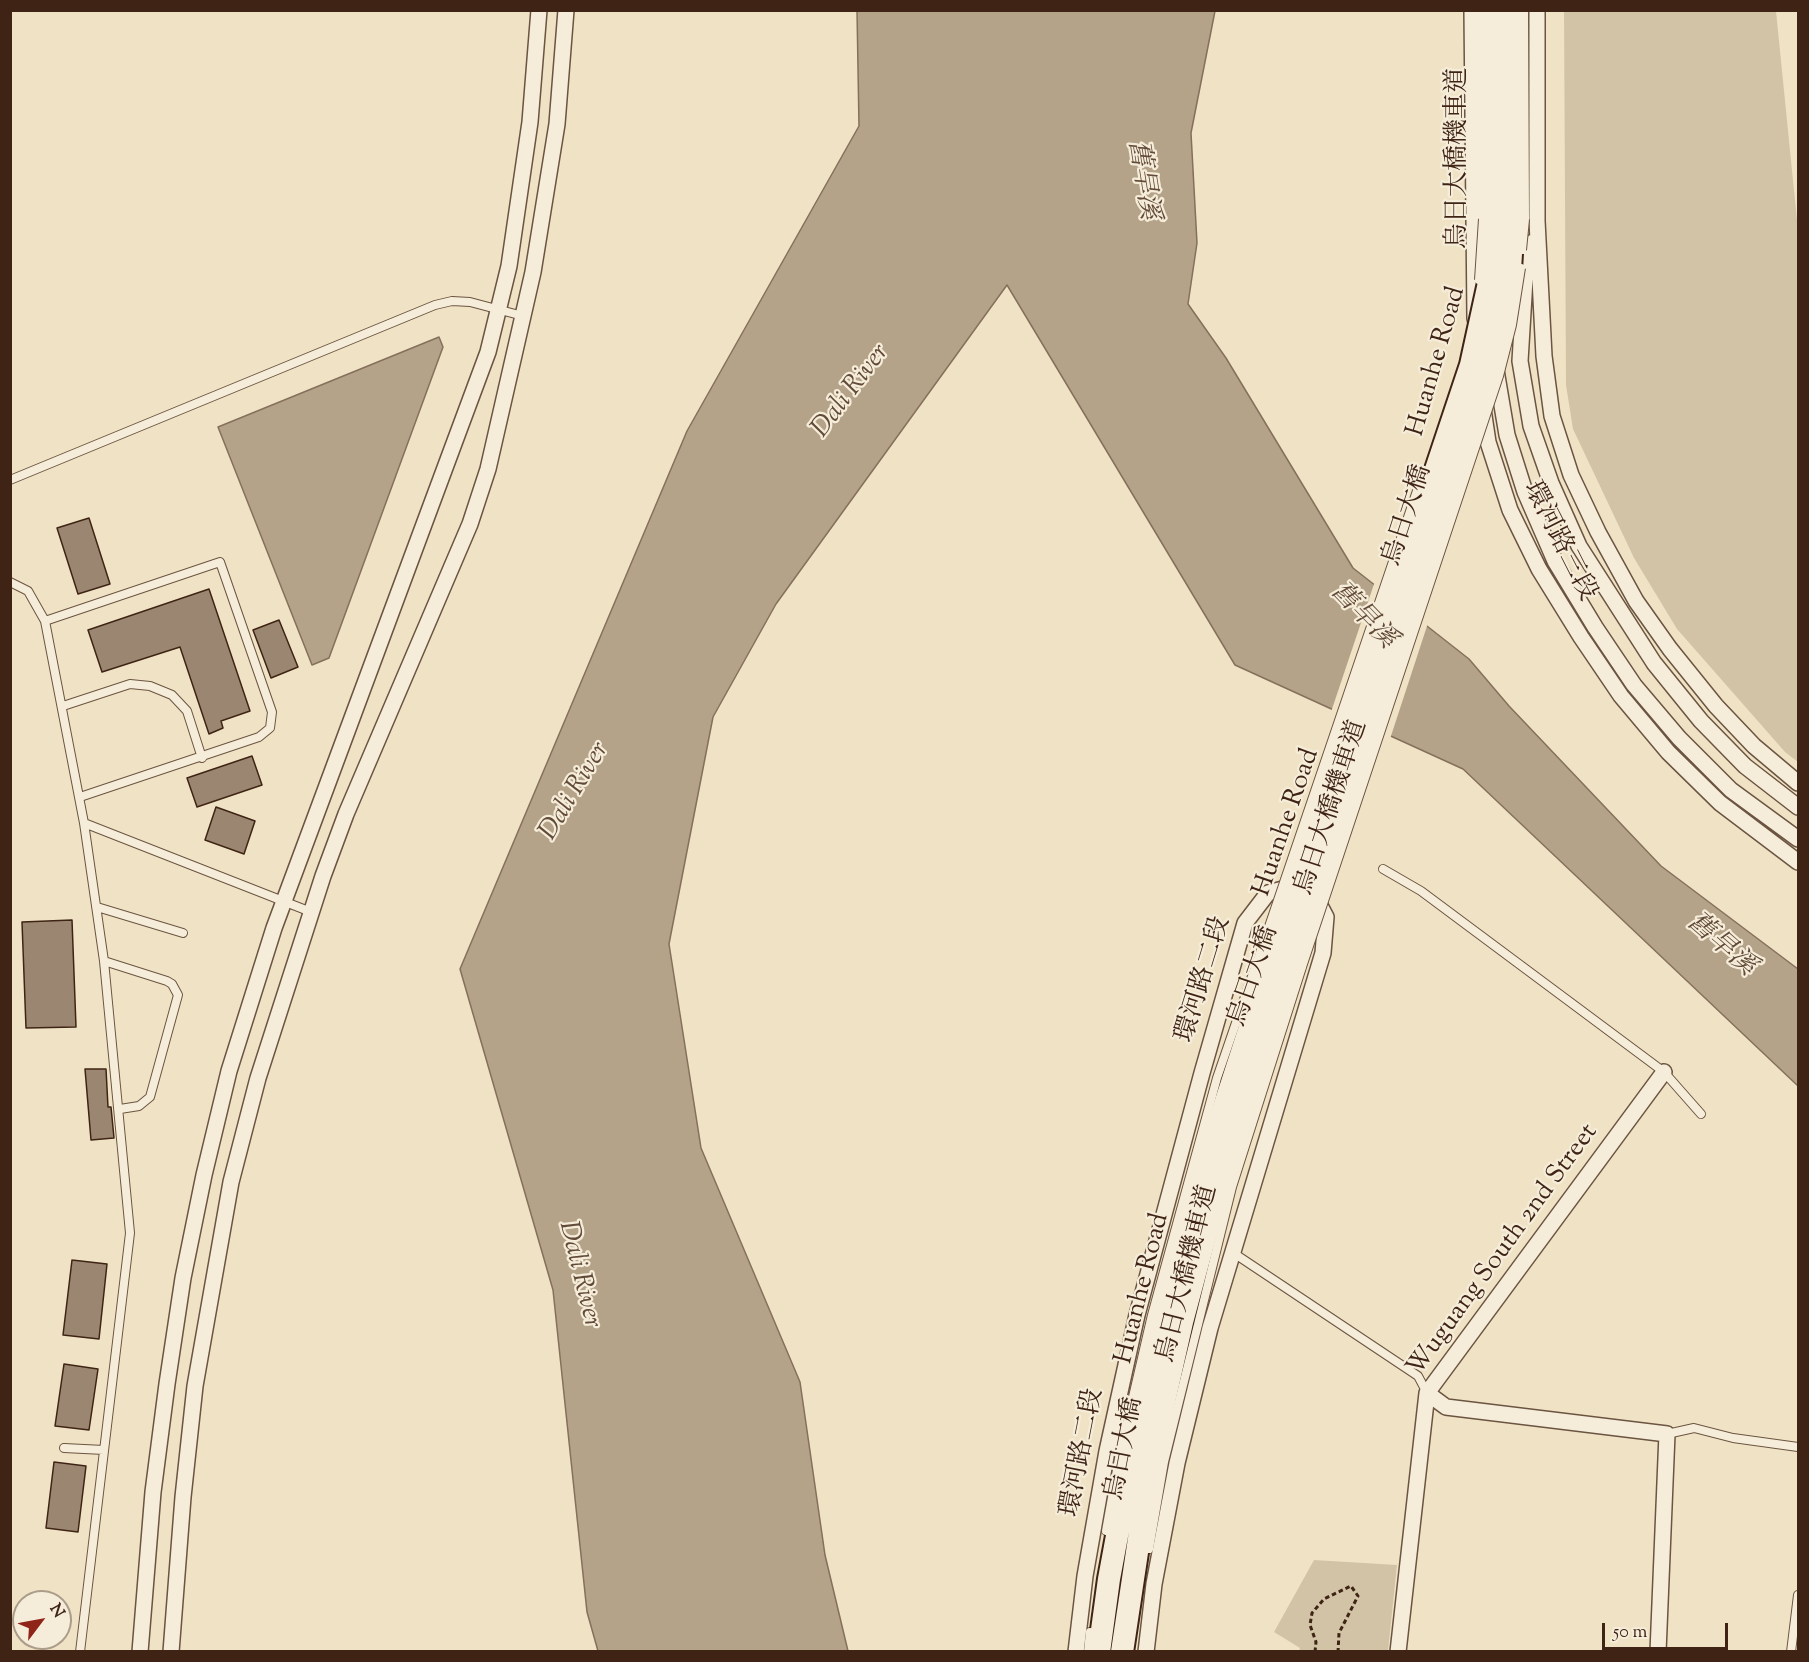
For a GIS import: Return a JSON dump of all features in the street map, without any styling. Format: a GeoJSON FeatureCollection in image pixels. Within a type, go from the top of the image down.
{"type":"FeatureCollection","features":[{"type":"Feature","properties":{"kind":"street"},"geometry":{"type":"LineString","coordinates":[[140,1652],[153,1492],[183,1278],[204,1174],[229,1071],[284,901],[488,352],[509,266],[530,122],[539,10]]}},
{"type":"Feature","properties":{"kind":"street"},"geometry":{"type":"LineString","coordinates":[[171,1652],[184,1485],[195,1386],[213,1272],[231,1182],[258,1078],[311,912],[346,814],[470,524],[488,469],[524,316],[557,124],[566,10]]}},
{"type":"Feature","properties":{"kind":"street","name":"環河路三段"},"geometry":{"type":"LineString","coordinates":[[1472,10],[1474,308],[1478,376],[1488,442],[1510,510],[1539,569],[1621,696],[1668,752],[1719,803],[1798,862]]}},
{"type":"Feature","properties":{"kind":"street","name":"環河路三段"},"geometry":{"type":"LineString","coordinates":[[1483,10],[1490,307],[1496,371],[1507,435],[1525,492],[1555,561],[1634,685],[1679,738],[1731,790],[1798,839]]}},
{"type":"Feature","properties":{"kind":"street","name":"Huanhe Road"},"geometry":{"type":"LineString","coordinates":[[1239,1085],[1472,365],[1483,320],[1492,268],[1496,219],[1494,10]]}},
{"type":"Feature","properties":{"kind":"street","name":"烏日大橋"},"geometry":{"type":"LineString","coordinates":[[1120,1580],[1151,1459],[1239,1085],[1488,371],[1510,270],[1513,220],[1512,10]]}},
{"type":"Feature","properties":{"kind":"street","name":"環河路三段"},"geometry":{"type":"LineString","coordinates":[[1538,10],[1537,221],[1544,356],[1551,406],[1571,475],[1598,532],[1636,601],[1670,649],[1716,706],[1754,746],[1798,783]]}},
{"type":"Feature","properties":{"kind":"street","name":"環河路三段"},"geometry":{"type":"LineString","coordinates":[[1537,221],[1525,279],[1520,361],[1531,426],[1579,546],[1619,612],[1660,671],[1701,721],[1745,765],[1798,807]]}},
{"type":"Feature","properties":{"kind":"street","name":"環河路二段"},"geometry":{"type":"LineString","coordinates":[[1076,1652],[1085,1576],[1105,1462],[1137,1315],[1245,923],[1268,893],[1283,889],[1301,890],[1317,900],[1326,917],[1323,953],[1210,1328],[1177,1463],[1154,1584],[1146,1652]]}},
{"type":"Feature","properties":{"kind":"street","name":"Wuguang South 2nd Street"},"geometry":{"type":"LineString","coordinates":[[1398,1652],[1427,1393],[1664,1072]]}},
{"type":"Feature","properties":{"kind":"street"},"geometry":{"type":"LineString","coordinates":[[1427,1393],[1446,1407],[1667,1434],[1658,1652]]}},
{"type":"Feature","properties":{"kind":"street"},"geometry":{"type":"LineString","coordinates":[[1099,1652],[1120,1580]]}},
{"type":"Feature","properties":{"kind":"street"},"geometry":{"type":"LineString","coordinates":[[1120,1580],[1122,1652]]}},
{"type":"Feature","properties":{"kind":"lane","name":"烏日大橋機車道"},"geometry":{"type":"LineString","coordinates":[[1467,339],[1481,267],[1483,10]]}},
{"type":"Feature","properties":{"kind":"lane","name":"烏日大橋機車道"},"geometry":{"type":"LineString","coordinates":[[1104,1543],[1120,1453],[1152,1315],[1239,1085],[1499,376],[1512,326],[1521,272],[1525,219],[1524,10]]}},
{"type":"Feature","properties":{"kind":"lane"},"geometry":{"type":"LineString","coordinates":[[10,480],[435,305],[452,301],[524,316]]}},
{"type":"Feature","properties":{"kind":"lane","name":"烏日大橋機車道"},"geometry":{"type":"LineString","coordinates":[[1146,1562],[1164,1462],[1232,1187],[1239,1085],[1427,462]]}},
{"type":"Feature","properties":{"kind":"lane"},"geometry":{"type":"LineString","coordinates":[[45,621],[220,562],[272,712],[273,721],[270,728],[259,737],[80,797]]}},
{"type":"Feature","properties":{"kind":"lane"},"geometry":{"type":"LineString","coordinates":[[10,582],[28,591],[45,621],[80,797],[104,961],[120,1109],[130,1233],[80,1652]]}},
{"type":"Feature","properties":{"kind":"lane"},"geometry":{"type":"LineString","coordinates":[[63,706],[130,684],[150,686],[172,695],[187,711],[202,758]]}},
{"type":"Feature","properties":{"kind":"lane"},"geometry":{"type":"LineString","coordinates":[[84,823],[311,912]]}},
{"type":"Feature","properties":{"kind":"lane"},"geometry":{"type":"LineString","coordinates":[[1383,869],[1421,891],[1664,1072],[1701,1114]]}},
{"type":"Feature","properties":{"kind":"lane"},"geometry":{"type":"LineString","coordinates":[[97,907],[183,933]]}},
{"type":"Feature","properties":{"kind":"lane"},"geometry":{"type":"LineString","coordinates":[[104,961],[167,981],[172,984],[178,995],[150,1097],[139,1106],[120,1109]]}},
{"type":"Feature","properties":{"kind":"lane"},"geometry":{"type":"LineString","coordinates":[[1232,1252],[1418,1376],[1427,1393]]}},
{"type":"Feature","properties":{"kind":"lane"},"geometry":{"type":"LineString","coordinates":[[1667,1434],[1695,1428],[1732,1438],[1798,1447]]}},
{"type":"Feature","properties":{"kind":"lane"},"geometry":{"type":"LineString","coordinates":[[64,1448],[104,1450]]}},
{"type":"Feature","properties":{"kind":"lane"},"geometry":{"type":"LineString","coordinates":[[1791,1652],[1798,1610],[1798,1595]]}},
{"type":"Feature","properties":{"kind":"lane"},"geometry":{"type":"LineString","coordinates":[[1088,1652],[1092,1619]]}},
{"type":"Feature","properties":{"kind":"path"},"geometry":{"type":"LineString","coordinates":[[1315,1652],[1316,1642],[1310,1625],[1312,1613],[1324,1599],[1351,1586],[1358,1596],[1339,1633],[1338,1652]]}},
{"type":"Feature","properties":{"kind":"shaded area"},"geometry":{"type":"Polygon","coordinates":[[[1564,11],[1776,11],[1798,230],[1798,762],[1785,752],[1677,629],[1634,558],[1573,429],[1566,385],[1564,11]]]}},
{"type":"Feature","properties":{"kind":"shaded area"},"geometry":{"type":"Polygon","coordinates":[[[1314,1560],[1397,1565],[1388,1651],[1299,1651],[1300,1648],[1274,1632],[1314,1560]]]}},
{"type":"Feature","properties":{"kind":"water"},"geometry":{"type":"Polygon","coordinates":[[[857,11],[1215,11],[1191,133],[1197,243],[1188,304],[1226,358],[1353,568],[1469,659],[1509,706],[1661,866],[1798,969],[1798,1086],[1463,769],[1235,665],[1007,285],[776,604],[713,717],[669,944],[701,1148],[800,1382],[825,1555],[848,1651],[598,1651],[587,1612],[553,1290],[460,969],[687,431],[859,126],[857,11]]]}},
{"type":"Feature","properties":{"kind":"water"},"geometry":{"type":"Polygon","coordinates":[[[439,337],[443,347],[329,658],[312,665],[218,427],[439,337]]]}},
{"type":"Feature","properties":{"kind":"pier"},"geometry":{"type":"Polygon","coordinates":[[[1375,581],[1428,623],[1390,739],[1331,712],[1375,581]]]}},
{"type":"Feature","properties":{"kind":"building"},"geometry":{"type":"Polygon","coordinates":[[[89,518],[110,584],[78,594],[57,528],[89,518]]]}},
{"type":"Feature","properties":{"kind":"building"},"geometry":{"type":"Polygon","coordinates":[[[209,589],[250,711],[221,721],[223,728],[209,734],[180,647],[102,672],[88,630],[209,589]]]}},
{"type":"Feature","properties":{"kind":"building"},"geometry":{"type":"Polygon","coordinates":[[[279,620],[298,667],[271,678],[253,630],[279,620]]]}},
{"type":"Feature","properties":{"kind":"building"},"geometry":{"type":"Polygon","coordinates":[[[252,756],[262,785],[197,807],[187,778],[252,756]]]}},
{"type":"Feature","properties":{"kind":"building"},"geometry":{"type":"Polygon","coordinates":[[[216,807],[255,821],[244,854],[205,840],[216,807]]]}},
{"type":"Feature","properties":{"kind":"building"},"geometry":{"type":"Polygon","coordinates":[[[72,920],[76,1027],[26,1028],[22,922],[72,920]]]}},
{"type":"Feature","properties":{"kind":"building"},"geometry":{"type":"Polygon","coordinates":[[[85,1069],[106,1069],[108,1107],[111,1107],[114,1138],[91,1140],[85,1069]]]}},
{"type":"Feature","properties":{"kind":"building"},"geometry":{"type":"Polygon","coordinates":[[[72,1260],[107,1264],[99,1339],[63,1335],[72,1260]]]}},
{"type":"Feature","properties":{"kind":"building"},"geometry":{"type":"Polygon","coordinates":[[[64,1364],[98,1369],[89,1430],[55,1426],[64,1364]]]}},
{"type":"Feature","properties":{"kind":"building"},"geometry":{"type":"Polygon","coordinates":[[[54,1462],[86,1466],[78,1532],[46,1528],[54,1462]]]}},
{"type":"Feature","properties":{"kind":"water label","name":"舊旱溪"},"geometry":{"type":"Point","coordinates":[1141,180]}},
{"type":"Feature","properties":{"kind":"water label","name":"Dali River"},"geometry":{"type":"Point","coordinates":[852,392]}},
{"type":"Feature","properties":{"kind":"water label","name":"舊旱溪"},"geometry":{"type":"Point","coordinates":[1362,617]}},
{"type":"Feature","properties":{"kind":"water label","name":"Dali River"},"geometry":{"type":"Point","coordinates":[576,792]}},
{"type":"Feature","properties":{"kind":"water label","name":"舊旱溪"},"geometry":{"type":"Point","coordinates":[1720,946]}},
{"type":"Feature","properties":{"kind":"water label","name":"Dali River"},"geometry":{"type":"Point","coordinates":[578,1275]}}]}
